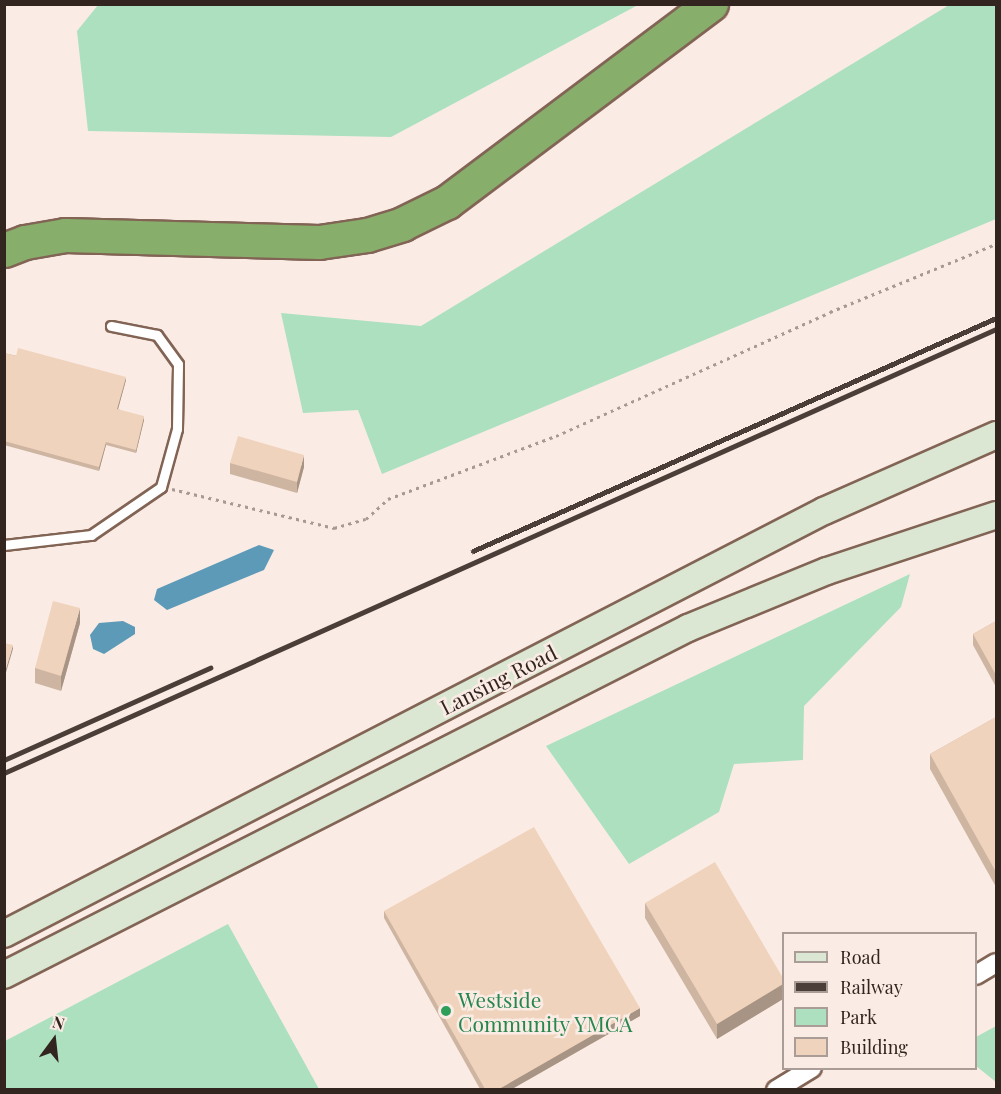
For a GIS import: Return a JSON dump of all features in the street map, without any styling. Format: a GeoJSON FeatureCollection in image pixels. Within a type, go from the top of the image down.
{"type":"FeatureCollection","features":[{"type":"Feature","properties":{"kind":"highway"},"geometry":{"type":"LineString","coordinates":[[4,250],[25,242],[65,235],[318,242],[367,235],[402,224],[447,202],[711,4]]}},
{"type":"Feature","properties":{"kind":"main road","name":"Lansing Road"},"geometry":{"type":"LineString","coordinates":[[4,934],[824,511],[996,435]]}},
{"type":"Feature","properties":{"kind":"main road","name":"Lansing Road"},"geometry":{"type":"LineString","coordinates":[[4,975],[688,628],[827,571],[996,515]]}},
{"type":"Feature","properties":{"kind":"street"},"geometry":{"type":"LineString","coordinates":[[977,974],[996,963]]}},
{"type":"Feature","properties":{"kind":"street"},"geometry":{"type":"LineString","coordinates":[[776,1089],[809,1070]]}},
{"type":"Feature","properties":{"kind":"lane"},"geometry":{"type":"LineString","coordinates":[[4,545],[91,535],[161,487],[177,429],[178,364],[157,335],[111,326]]}},
{"type":"Feature","properties":{"kind":"path"},"geometry":{"type":"LineString","coordinates":[[161,487],[334,528],[366,519],[388,499],[556,436],[830,312],[996,243]]}},
{"type":"Feature","properties":{"kind":"green space"},"geometry":{"type":"Polygon","coordinates":[[[98,5],[638,5],[391,137],[88,131],[77,31],[98,5]]]}},
{"type":"Feature","properties":{"kind":"green space"},"geometry":{"type":"Polygon","coordinates":[[[949,5],[996,5],[996,219],[382,474],[358,410],[303,413],[281,313],[421,326],[949,5]]]}},
{"type":"Feature","properties":{"kind":"green space"},"geometry":{"type":"Polygon","coordinates":[[[910,574],[901,607],[804,706],[803,760],[734,764],[719,812],[629,864],[546,746],[910,574]]]}},
{"type":"Feature","properties":{"kind":"green space"},"geometry":{"type":"Polygon","coordinates":[[[228,924],[319,1089],[5,1089],[5,1041],[228,924]]]}},
{"type":"Feature","properties":{"kind":"green space"},"geometry":{"type":"Polygon","coordinates":[[[996,1026],[996,1082],[977,1067],[977,1036],[996,1026]]]}},
{"type":"Feature","properties":{"kind":"water"},"geometry":{"type":"Polygon","coordinates":[[[259,545],[274,550],[264,570],[167,610],[154,600],[157,589],[259,545]]]}},
{"type":"Feature","properties":{"kind":"water"},"geometry":{"type":"Polygon","coordinates":[[[123,621],[135,627],[135,634],[104,654],[93,649],[90,635],[99,623],[123,621]]]}},
{"type":"Feature","properties":{"kind":"building"},"geometry":{"type":"Polygon","coordinates":[[[18,348],[126,377],[117,409],[144,416],[136,450],[106,442],[99,467],[4,441],[4,353],[16,356],[18,348]]]}},
{"type":"Feature","properties":{"kind":"building"},"geometry":{"type":"Polygon","coordinates":[[[238,436],[304,455],[297,482],[230,463],[238,436]]]}},
{"type":"Feature","properties":{"kind":"building"},"geometry":{"type":"Polygon","coordinates":[[[53,601],[80,608],[61,676],[35,668],[53,601]]]}},
{"type":"Feature","properties":{"kind":"building"},"geometry":{"type":"Polygon","coordinates":[[[996,621],[996,675],[973,634],[996,621]]]}},
{"type":"Feature","properties":{"kind":"building"},"geometry":{"type":"Polygon","coordinates":[[[4,643],[13,645],[4,675],[4,643]]]}},
{"type":"Feature","properties":{"kind":"building"},"geometry":{"type":"Polygon","coordinates":[[[996,717],[996,872],[930,754],[996,717]]]}},
{"type":"Feature","properties":{"kind":"building"},"geometry":{"type":"Polygon","coordinates":[[[534,827],[640,1008],[499,1089],[485,1089],[384,911],[534,827]]]}},
{"type":"Feature","properties":{"kind":"building"},"geometry":{"type":"Polygon","coordinates":[[[715,862],[782,976],[782,985],[717,1024],[645,903],[715,862]]]}},
{"type":"Feature","properties":{"kind":"railway"},"geometry":{"type":"LineString","coordinates":[[473,551],[996,318]]}},
{"type":"Feature","properties":{"kind":"railway"},"geometry":{"type":"LineString","coordinates":[[4,773],[996,329]]}},
{"type":"Feature","properties":{"kind":"railway"},"geometry":{"type":"LineString","coordinates":[[4,760],[210,668]]}},
{"type":"Feature","properties":{"kind":"place","name":"Westside Community YMCA"},"geometry":{"type":"Point","coordinates":[446,1011]}}]}
